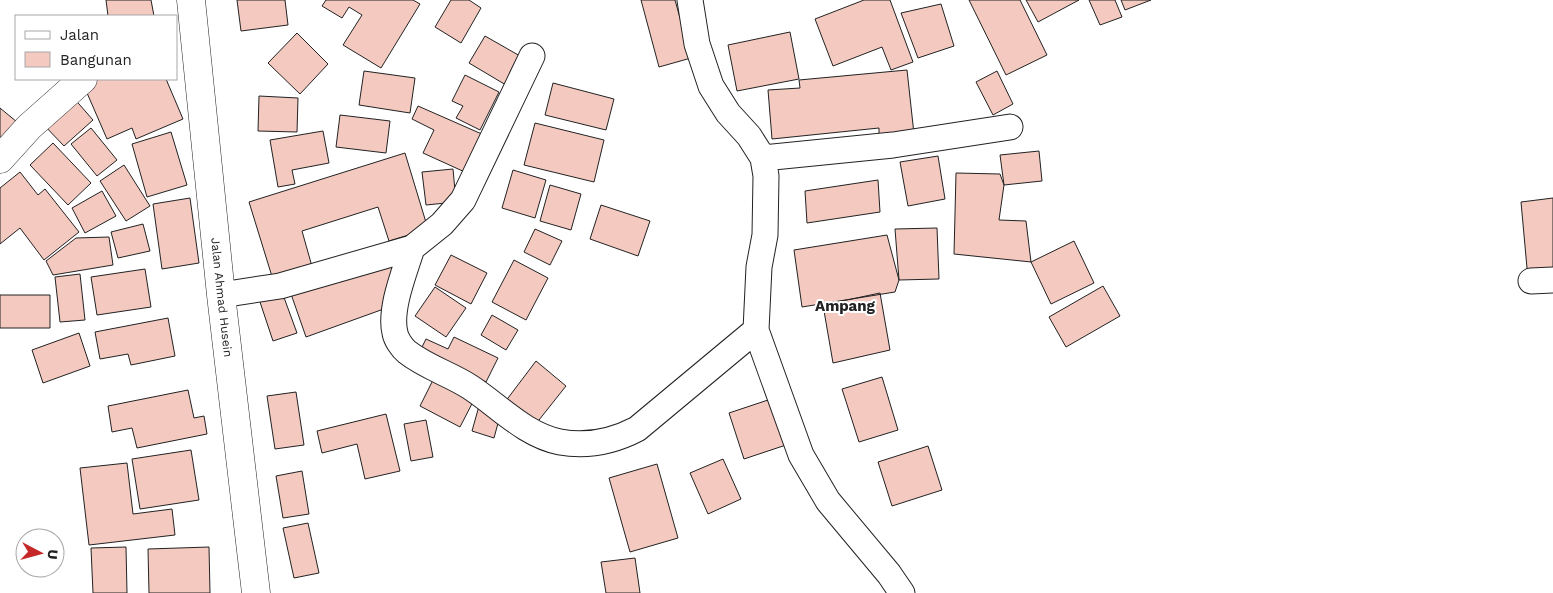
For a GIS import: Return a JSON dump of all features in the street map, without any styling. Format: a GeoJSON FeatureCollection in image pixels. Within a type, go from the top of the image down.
{"type":"FeatureCollection","features":[{"type":"Feature","properties":{"kind":"main road","name":"Jalan Ahmad Husein"},"geometry":{"type":"LineString","coordinates":[[187,16],[256,593]]}},
{"type":"Feature","properties":{"kind":"main road"},"geometry":{"type":"LineString","coordinates":[[0,159],[28,127],[82,80]]}},
{"type":"Feature","properties":{"kind":"street"},"geometry":{"type":"LineString","coordinates":[[690,0],[697,44],[711,86],[728,113],[748,136],[763,158],[766,176],[765,235],[759,267],[756,330],[801,455],[828,501],[889,574],[902,593]]}},
{"type":"Feature","properties":{"kind":"street"},"geometry":{"type":"LineString","coordinates":[[221,294],[280,286],[412,248],[442,224],[463,200],[532,56]]}},
{"type":"Feature","properties":{"kind":"street"},"geometry":{"type":"LineString","coordinates":[[763,158],[893,145],[1010,127]]}},
{"type":"Feature","properties":{"kind":"street"},"geometry":{"type":"LineString","coordinates":[[412,248],[394,310],[395,333],[404,350],[418,361],[468,386],[525,428],[543,437],[562,442],[596,444],[618,439],[637,429],[756,330]]}},
{"type":"Feature","properties":{"kind":"building"},"geometry":{"type":"Polygon","coordinates":[[[106,0],[151,0],[154,15],[108,15],[106,0]]]}},
{"type":"Feature","properties":{"kind":"building"},"geometry":{"type":"Polygon","coordinates":[[[237,0],[285,0],[288,25],[241,31],[237,0]]]}},
{"type":"Feature","properties":{"kind":"building"},"geometry":{"type":"Polygon","coordinates":[[[326,0],[413,0],[420,4],[381,68],[343,45],[362,15],[349,7],[342,18],[322,6],[326,0]]]}},
{"type":"Feature","properties":{"kind":"building"},"geometry":{"type":"Polygon","coordinates":[[[451,0],[469,0],[481,8],[461,43],[435,27],[451,0]]]}},
{"type":"Feature","properties":{"kind":"building"},"geometry":{"type":"Polygon","coordinates":[[[641,0],[675,0],[691,58],[659,67],[641,0]]]}},
{"type":"Feature","properties":{"kind":"building"},"geometry":{"type":"Polygon","coordinates":[[[864,0],[890,0],[913,62],[891,70],[882,47],[833,66],[815,19],[864,0]]]}},
{"type":"Feature","properties":{"kind":"building"},"geometry":{"type":"Polygon","coordinates":[[[969,0],[1020,0],[1047,55],[1006,75],[969,0]]]}},
{"type":"Feature","properties":{"kind":"building"},"geometry":{"type":"Polygon","coordinates":[[[1026,0],[1079,0],[1038,22],[1026,0]]]}},
{"type":"Feature","properties":{"kind":"building"},"geometry":{"type":"Polygon","coordinates":[[[1089,0],[1115,0],[1122,17],[1100,25],[1089,0]]]}},
{"type":"Feature","properties":{"kind":"building"},"geometry":{"type":"Polygon","coordinates":[[[1121,0],[1151,0],[1125,10],[1121,0]]]}},
{"type":"Feature","properties":{"kind":"building"},"geometry":{"type":"Polygon","coordinates":[[[941,4],[954,46],[918,58],[901,13],[941,4]]]}},
{"type":"Feature","properties":{"kind":"building"},"geometry":{"type":"Polygon","coordinates":[[[790,32],[799,79],[737,91],[728,45],[790,32]]]}},
{"type":"Feature","properties":{"kind":"building"},"geometry":{"type":"Polygon","coordinates":[[[297,33],[328,64],[300,94],[268,63],[297,33]]]}},
{"type":"Feature","properties":{"kind":"building"},"geometry":{"type":"Polygon","coordinates":[[[485,36],[527,60],[511,88],[469,63],[485,36]]]}},
{"type":"Feature","properties":{"kind":"building"},"geometry":{"type":"Polygon","coordinates":[[[907,70],[914,134],[879,137],[879,128],[772,139],[768,90],[800,88],[799,80],[907,70]]]}},
{"type":"Feature","properties":{"kind":"building"},"geometry":{"type":"Polygon","coordinates":[[[364,71],[415,78],[410,113],[359,105],[364,71]]]}},
{"type":"Feature","properties":{"kind":"building"},"geometry":{"type":"Polygon","coordinates":[[[997,71],[1013,104],[993,115],[976,82],[997,71]]]}},
{"type":"Feature","properties":{"kind":"building"},"geometry":{"type":"Polygon","coordinates":[[[465,75],[499,92],[480,130],[456,118],[463,106],[452,101],[465,75]]]}},
{"type":"Feature","properties":{"kind":"building"},"geometry":{"type":"Polygon","coordinates":[[[97,80],[166,80],[183,119],[136,139],[132,128],[107,139],[84,86],[97,80]]]}},
{"type":"Feature","properties":{"kind":"building"},"geometry":{"type":"Polygon","coordinates":[[[553,83],[614,99],[606,130],[545,115],[553,83]]]}},
{"type":"Feature","properties":{"kind":"building"},"geometry":{"type":"Polygon","coordinates":[[[72,96],[93,120],[64,146],[42,123],[72,96]]]}},
{"type":"Feature","properties":{"kind":"building"},"geometry":{"type":"Polygon","coordinates":[[[259,96],[298,98],[297,132],[258,131],[259,96]]]}},
{"type":"Feature","properties":{"kind":"building"},"geometry":{"type":"Polygon","coordinates":[[[418,106],[484,135],[467,173],[423,153],[434,130],[412,119],[418,106]]]}},
{"type":"Feature","properties":{"kind":"building"},"geometry":{"type":"Polygon","coordinates":[[[0,108],[17,122],[0,144],[0,108]]]}},
{"type":"Feature","properties":{"kind":"building"},"geometry":{"type":"Polygon","coordinates":[[[340,115],[390,121],[386,153],[336,147],[340,115]]]}},
{"type":"Feature","properties":{"kind":"building"},"geometry":{"type":"Polygon","coordinates":[[[535,123],[604,140],[594,182],[524,165],[535,123]]]}},
{"type":"Feature","properties":{"kind":"building"},"geometry":{"type":"Polygon","coordinates":[[[91,128],[117,160],[97,176],[71,144],[91,128]]]}},
{"type":"Feature","properties":{"kind":"building"},"geometry":{"type":"Polygon","coordinates":[[[323,131],[329,163],[292,170],[295,184],[278,187],[270,140],[323,131]]]}},
{"type":"Feature","properties":{"kind":"building"},"geometry":{"type":"Polygon","coordinates":[[[171,132],[187,185],[147,197],[132,144],[171,132]]]}},
{"type":"Feature","properties":{"kind":"building"},"geometry":{"type":"Polygon","coordinates":[[[53,143],[91,183],[68,205],[30,165],[53,143]]]}},
{"type":"Feature","properties":{"kind":"building"},"geometry":{"type":"Polygon","coordinates":[[[1039,151],[1042,181],[1004,185],[1000,155],[1039,151]]]}},
{"type":"Feature","properties":{"kind":"building"},"geometry":{"type":"Polygon","coordinates":[[[405,153],[428,229],[389,241],[378,207],[302,231],[313,270],[274,283],[249,202],[405,153]]]}},
{"type":"Feature","properties":{"kind":"building"},"geometry":{"type":"Polygon","coordinates":[[[938,156],[945,199],[908,206],[900,162],[938,156]]]}},
{"type":"Feature","properties":{"kind":"building"},"geometry":{"type":"Polygon","coordinates":[[[124,165],[150,206],[126,221],[100,181],[124,165]]]}},
{"type":"Feature","properties":{"kind":"building"},"geometry":{"type":"Polygon","coordinates":[[[453,169],[456,202],[426,205],[422,172],[453,169]]]}},
{"type":"Feature","properties":{"kind":"building"},"geometry":{"type":"Polygon","coordinates":[[[513,170],[546,180],[535,218],[502,208],[513,170]]]}},
{"type":"Feature","properties":{"kind":"building"},"geometry":{"type":"Polygon","coordinates":[[[20,172],[38,195],[45,189],[79,232],[44,260],[20,228],[0,244],[0,188],[20,172]]]}},
{"type":"Feature","properties":{"kind":"building"},"geometry":{"type":"Polygon","coordinates":[[[956,173],[1000,174],[1004,185],[999,220],[1026,221],[1031,262],[954,254],[956,173]]]}},
{"type":"Feature","properties":{"kind":"building"},"geometry":{"type":"Polygon","coordinates":[[[878,180],[880,212],[807,223],[805,191],[878,180]]]}},
{"type":"Feature","properties":{"kind":"building"},"geometry":{"type":"Polygon","coordinates":[[[550,185],[581,194],[571,230],[540,221],[550,185]]]}},
{"type":"Feature","properties":{"kind":"building"},"geometry":{"type":"Polygon","coordinates":[[[102,191],[116,216],[85,233],[72,208],[102,191]]]}},
{"type":"Feature","properties":{"kind":"building"},"geometry":{"type":"Polygon","coordinates":[[[190,198],[199,263],[162,269],[153,204],[190,198]]]}},
{"type":"Feature","properties":{"kind":"building"},"geometry":{"type":"Polygon","coordinates":[[[1553,198],[1553,276],[1528,279],[1521,202],[1553,198]]]}},
{"type":"Feature","properties":{"kind":"building"},"geometry":{"type":"Polygon","coordinates":[[[601,205],[650,221],[638,256],[590,239],[601,205]]]}},
{"type":"Feature","properties":{"kind":"building"},"geometry":{"type":"Polygon","coordinates":[[[143,224],[150,251],[118,258],[111,232],[143,224]]]}},
{"type":"Feature","properties":{"kind":"building"},"geometry":{"type":"Polygon","coordinates":[[[937,228],[939,279],[899,280],[895,229],[937,228]]]}},
{"type":"Feature","properties":{"kind":"building"},"geometry":{"type":"Polygon","coordinates":[[[535,229],[562,241],[550,265],[524,252],[535,229]]]}},
{"type":"Feature","properties":{"kind":"building"},"geometry":{"type":"Polygon","coordinates":[[[887,235],[899,280],[895,292],[802,307],[794,250],[887,235]]]}},
{"type":"Feature","properties":{"kind":"building"},"geometry":{"type":"Polygon","coordinates":[[[109,237],[113,265],[53,275],[46,261],[76,238],[109,237]]]}},
{"type":"Feature","properties":{"kind":"building"},"geometry":{"type":"Polygon","coordinates":[[[1074,241],[1094,283],[1051,304],[1031,262],[1074,241]]]}},
{"type":"Feature","properties":{"kind":"building"},"geometry":{"type":"Polygon","coordinates":[[[451,255],[487,273],[471,304],[435,285],[451,255]]]}},
{"type":"Feature","properties":{"kind":"building"},"geometry":{"type":"Polygon","coordinates":[[[402,256],[392,306],[306,337],[291,294],[402,256]]]}},
{"type":"Feature","properties":{"kind":"building"},"geometry":{"type":"Polygon","coordinates":[[[514,260],[548,278],[526,320],[492,302],[514,260]]]}},
{"type":"Feature","properties":{"kind":"building"},"geometry":{"type":"Polygon","coordinates":[[[145,269],[151,307],[97,315],[91,277],[145,269]]]}},
{"type":"Feature","properties":{"kind":"building"},"geometry":{"type":"Polygon","coordinates":[[[80,274],[85,320],[60,322],[55,277],[80,274]]]}},
{"type":"Feature","properties":{"kind":"building"},"geometry":{"type":"Polygon","coordinates":[[[1103,286],[1120,316],[1066,347],[1049,317],[1103,286]]]}},
{"type":"Feature","properties":{"kind":"building"},"geometry":{"type":"Polygon","coordinates":[[[435,287],[466,308],[446,337],[415,316],[435,287]]]}},
{"type":"Feature","properties":{"kind":"building"},"geometry":{"type":"Polygon","coordinates":[[[282,292],[297,333],[273,341],[259,299],[282,292]]]}},
{"type":"Feature","properties":{"kind":"building"},"geometry":{"type":"Polygon","coordinates":[[[880,293],[890,350],[833,363],[823,305],[880,293]]]}},
{"type":"Feature","properties":{"kind":"building"},"geometry":{"type":"Polygon","coordinates":[[[0,295],[50,295],[50,328],[0,328],[0,295]]]}},
{"type":"Feature","properties":{"kind":"building"},"geometry":{"type":"Polygon","coordinates":[[[492,315],[518,330],[506,350],[481,335],[492,315]]]}},
{"type":"Feature","properties":{"kind":"building"},"geometry":{"type":"Polygon","coordinates":[[[168,318],[175,356],[131,365],[128,354],[100,359],[95,332],[168,318]]]}},
{"type":"Feature","properties":{"kind":"building"},"geometry":{"type":"Polygon","coordinates":[[[79,333],[90,366],[43,383],[32,350],[79,333]]]}},
{"type":"Feature","properties":{"kind":"building"},"geometry":{"type":"Polygon","coordinates":[[[454,337],[498,358],[486,382],[420,351],[426,339],[448,349],[454,337]]]}},
{"type":"Feature","properties":{"kind":"building"},"geometry":{"type":"Polygon","coordinates":[[[536,361],[566,386],[535,425],[505,402],[536,361]]]}},
{"type":"Feature","properties":{"kind":"building"},"geometry":{"type":"Polygon","coordinates":[[[437,372],[477,394],[460,427],[420,406],[437,372]]]}},
{"type":"Feature","properties":{"kind":"building"},"geometry":{"type":"Polygon","coordinates":[[[882,377],[898,430],[859,442],[842,389],[882,377]]]}},
{"type":"Feature","properties":{"kind":"building"},"geometry":{"type":"Polygon","coordinates":[[[188,390],[194,418],[204,416],[207,434],[137,448],[132,428],[112,432],[108,406],[188,390]]]}},
{"type":"Feature","properties":{"kind":"building"},"geometry":{"type":"Polygon","coordinates":[[[296,392],[304,445],[275,449],[267,396],[296,392]]]}},
{"type":"Feature","properties":{"kind":"building"},"geometry":{"type":"Polygon","coordinates":[[[771,399],[786,445],[744,459],[729,413],[771,399]]]}},
{"type":"Feature","properties":{"kind":"building"},"geometry":{"type":"Polygon","coordinates":[[[479,406],[501,412],[494,438],[472,431],[479,406]]]}},
{"type":"Feature","properties":{"kind":"building"},"geometry":{"type":"Polygon","coordinates":[[[386,414],[400,471],[365,479],[357,444],[322,453],[317,431],[386,414]]]}},
{"type":"Feature","properties":{"kind":"building"},"geometry":{"type":"Polygon","coordinates":[[[426,420],[433,457],[411,461],[404,424],[426,420]]]}},
{"type":"Feature","properties":{"kind":"building"},"geometry":{"type":"Polygon","coordinates":[[[928,446],[942,490],[892,506],[878,462],[928,446]]]}},
{"type":"Feature","properties":{"kind":"building"},"geometry":{"type":"Polygon","coordinates":[[[191,450],[199,500],[140,509],[132,459],[191,450]]]}},
{"type":"Feature","properties":{"kind":"building"},"geometry":{"type":"Polygon","coordinates":[[[723,459],[741,499],[708,514],[690,473],[723,459]]]}},
{"type":"Feature","properties":{"kind":"building"},"geometry":{"type":"Polygon","coordinates":[[[127,463],[133,514],[172,509],[175,535],[89,545],[80,468],[127,463]]]}},
{"type":"Feature","properties":{"kind":"building"},"geometry":{"type":"Polygon","coordinates":[[[657,464],[678,538],[630,552],[609,478],[657,464]]]}},
{"type":"Feature","properties":{"kind":"building"},"geometry":{"type":"Polygon","coordinates":[[[302,471],[309,514],[283,518],[276,476],[302,471]]]}},
{"type":"Feature","properties":{"kind":"building"},"geometry":{"type":"Polygon","coordinates":[[[308,523],[319,573],[294,578],[283,528],[308,523]]]}},
{"type":"Feature","properties":{"kind":"building"},"geometry":{"type":"Polygon","coordinates":[[[126,547],[127,593],[93,593],[91,548],[126,547]]]}},
{"type":"Feature","properties":{"kind":"building"},"geometry":{"type":"Polygon","coordinates":[[[209,547],[210,593],[149,593],[148,549],[209,547]]]}},
{"type":"Feature","properties":{"kind":"building"},"geometry":{"type":"Polygon","coordinates":[[[635,558],[640,593],[606,593],[601,562],[635,558]]]}},
{"type":"Feature","properties":{"kind":"district","name":"Ampang"},"geometry":{"type":"Point","coordinates":[845,306]}}]}
